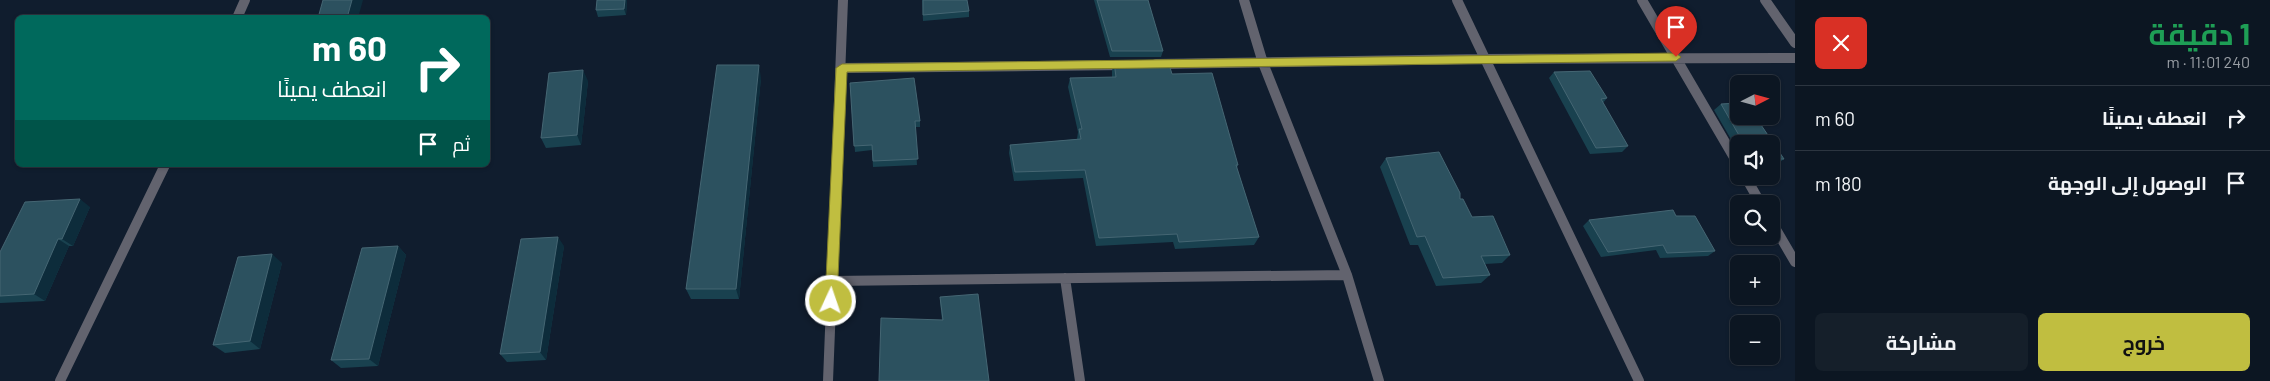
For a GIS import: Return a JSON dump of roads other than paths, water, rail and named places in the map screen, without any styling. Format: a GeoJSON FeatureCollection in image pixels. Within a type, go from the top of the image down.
{"type":"FeatureCollection","features":[{"type":"Feature","properties":{"kind":"street"},"geometry":{"type":"LineString","coordinates":[[238,15],[245,0]]}},
{"type":"Feature","properties":{"kind":"street"},"geometry":{"type":"LineString","coordinates":[[828,381],[842,68],[843,0]]}},
{"type":"Feature","properties":{"kind":"street"},"geometry":{"type":"LineString","coordinates":[[1244,0],[1263,63],[1347,275],[1379,381]]}},
{"type":"Feature","properties":{"kind":"street"},"geometry":{"type":"LineString","coordinates":[[1456,0],[1639,381]]}},
{"type":"Feature","properties":{"kind":"street"},"geometry":{"type":"LineString","coordinates":[[1642,0],[1730,150]]}},
{"type":"Feature","properties":{"kind":"street"},"geometry":{"type":"LineString","coordinates":[[1765,0],[1795,42]]}},
{"type":"Feature","properties":{"kind":"street"},"geometry":{"type":"LineString","coordinates":[[842,68],[1484,59],[1795,58]]}},
{"type":"Feature","properties":{"kind":"street"},"geometry":{"type":"LineString","coordinates":[[60,381],[164,167]]}},
{"type":"Feature","properties":{"kind":"street"},"geometry":{"type":"LineString","coordinates":[[1780,236],[1795,262]]}},
{"type":"Feature","properties":{"kind":"street"},"geometry":{"type":"LineString","coordinates":[[832,281],[1347,275]]}},
{"type":"Feature","properties":{"kind":"street"},"geometry":{"type":"LineString","coordinates":[[1065,278],[1080,381]]}}]}
